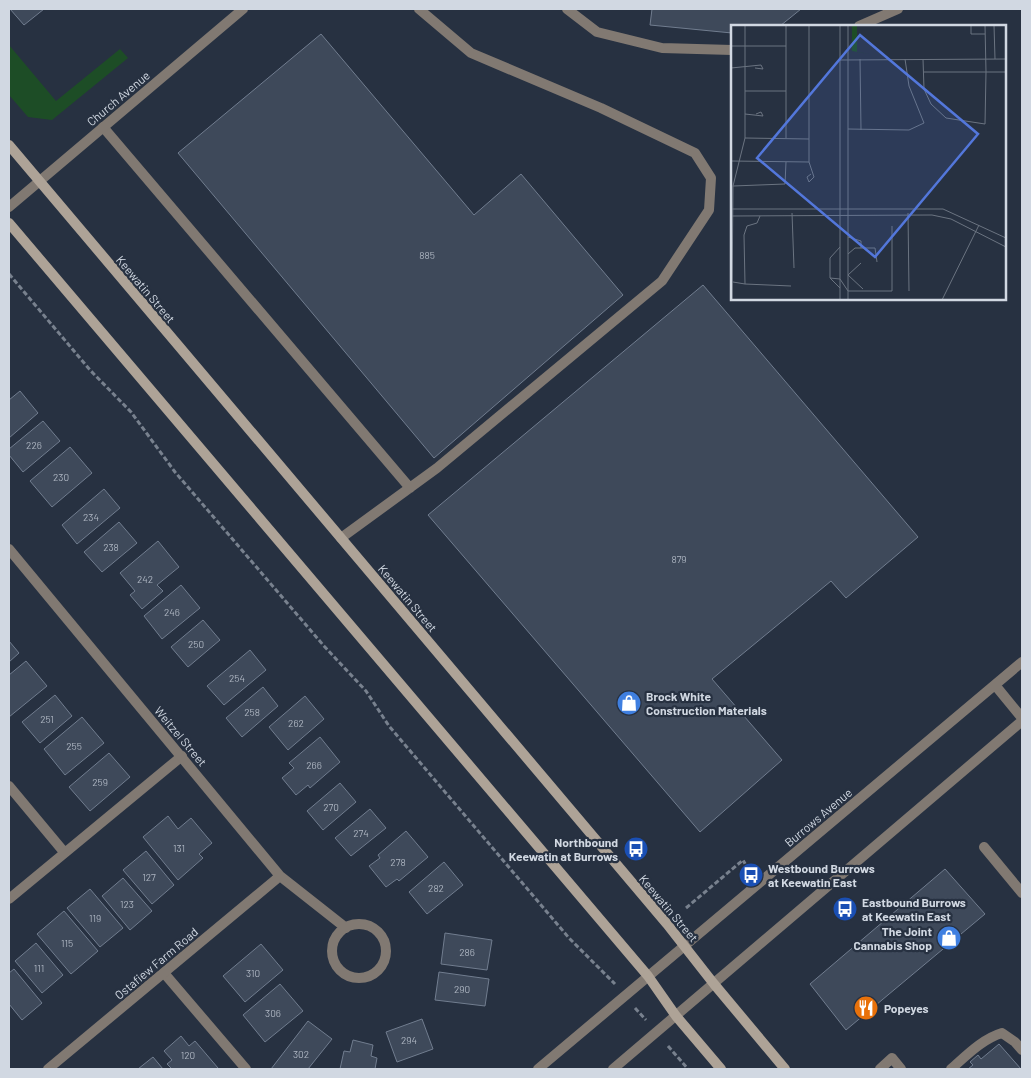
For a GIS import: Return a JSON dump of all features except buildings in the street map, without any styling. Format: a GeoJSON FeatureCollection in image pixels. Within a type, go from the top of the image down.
{"type":"FeatureCollection","features":[{"type":"Feature","properties":{"kind":"main road","name":"Keewatin Street"},"geometry":{"type":"LineString","coordinates":[[9,145],[685,946],[785,1069]]}},
{"type":"Feature","properties":{"kind":"main road"},"geometry":{"type":"LineString","coordinates":[[9,223],[648,976],[676,1016],[721,1069]]}},
{"type":"Feature","properties":{"kind":"street","name":"Church Avenue"},"geometry":{"type":"LineString","coordinates":[[9,207],[243,9]]}},
{"type":"Feature","properties":{"kind":"street"},"geometry":{"type":"LineString","coordinates":[[341,538],[437,468],[662,281],[709,210],[711,178],[695,153],[601,108],[471,53],[419,9]]}},
{"type":"Feature","properties":{"kind":"street"},"geometry":{"type":"LineString","coordinates":[[567,9],[597,32],[662,48],[731,50]]}},
{"type":"Feature","properties":{"kind":"street"},"geometry":{"type":"LineString","coordinates":[[861,25],[898,9]]}},
{"type":"Feature","properties":{"kind":"street"},"geometry":{"type":"LineString","coordinates":[[103,127],[410,488]]}},
{"type":"Feature","properties":{"kind":"street","name":"Weitzel Street"},"geometry":{"type":"LineString","coordinates":[[9,549],[280,876],[346,928]]}},
{"type":"Feature","properties":{"kind":"street","name":"Burrows Avenue"},"geometry":{"type":"LineString","coordinates":[[538,1069],[1022,662]]}},
{"type":"Feature","properties":{"kind":"street"},"geometry":{"type":"LineString","coordinates":[[613,1069],[1022,720],[995,685]]}},
{"type":"Feature","properties":{"kind":"street"},"geometry":{"type":"LineString","coordinates":[[9,899],[182,756]]}},
{"type":"Feature","properties":{"kind":"street"},"geometry":{"type":"LineString","coordinates":[[9,786],[64,852]]}},
{"type":"Feature","properties":{"kind":"street"},"geometry":{"type":"LineString","coordinates":[[984,847],[1022,893]]}},
{"type":"Feature","properties":{"kind":"street","name":"Ostafiew Farm Road"},"geometry":{"type":"LineString","coordinates":[[48,1069],[280,876]]}},
{"type":"Feature","properties":{"kind":"street"},"geometry":{"type":"LineString","coordinates":[[355,924],[370,926],[383,938],[386,951],[385,961],[379,970],[370,976],[358,978],[348,976],[335,964],[332,953],[333,944],[339,934],[346,928],[355,924]]}},
{"type":"Feature","properties":{"kind":"street"},"geometry":{"type":"LineString","coordinates":[[164,973],[246,1069]]}},
{"type":"Feature","properties":{"kind":"street"},"geometry":{"type":"LineString","coordinates":[[951,1069],[985,1041],[1002,1033],[1015,1042],[1022,1050]]}},
{"type":"Feature","properties":{"kind":"street"},"geometry":{"type":"LineString","coordinates":[[880,1069],[892,1058],[901,1069]]}},
{"type":"Feature","properties":{"kind":"path"},"geometry":{"type":"LineString","coordinates":[[9,274],[90,370],[131,412],[175,472],[324,646],[366,691],[389,726],[569,938],[607,975]]}},
{"type":"Feature","properties":{"kind":"path"},"geometry":{"type":"LineString","coordinates":[[686,908],[742,860],[751,875]]}},
{"type":"Feature","properties":{"kind":"green space"},"geometry":{"type":"Polygon","coordinates":[[[9,45],[56,101],[120,49],[128,58],[52,120],[28,117],[9,95],[9,45]]]}},
{"type":"Feature","properties":{"kind":"place","name":"Brock White Construction Materials"},"geometry":{"type":"Point","coordinates":[629,703]}},
{"type":"Feature","properties":{"kind":"place","name":"Northbound Keewatin at Burrows"},"geometry":{"type":"Point","coordinates":[636,849]}},
{"type":"Feature","properties":{"kind":"place","name":"Westbound Burrows at Keewatin East"},"geometry":{"type":"Point","coordinates":[751,875]}},
{"type":"Feature","properties":{"kind":"place","name":"Eastbound Burrows at Keewatin East"},"geometry":{"type":"Point","coordinates":[845,909]}},
{"type":"Feature","properties":{"kind":"place","name":"The Joint Cannabis Shop"},"geometry":{"type":"Point","coordinates":[949,938]}},
{"type":"Feature","properties":{"kind":"place","name":"Popeyes"},"geometry":{"type":"Point","coordinates":[866,1008]}}]}
